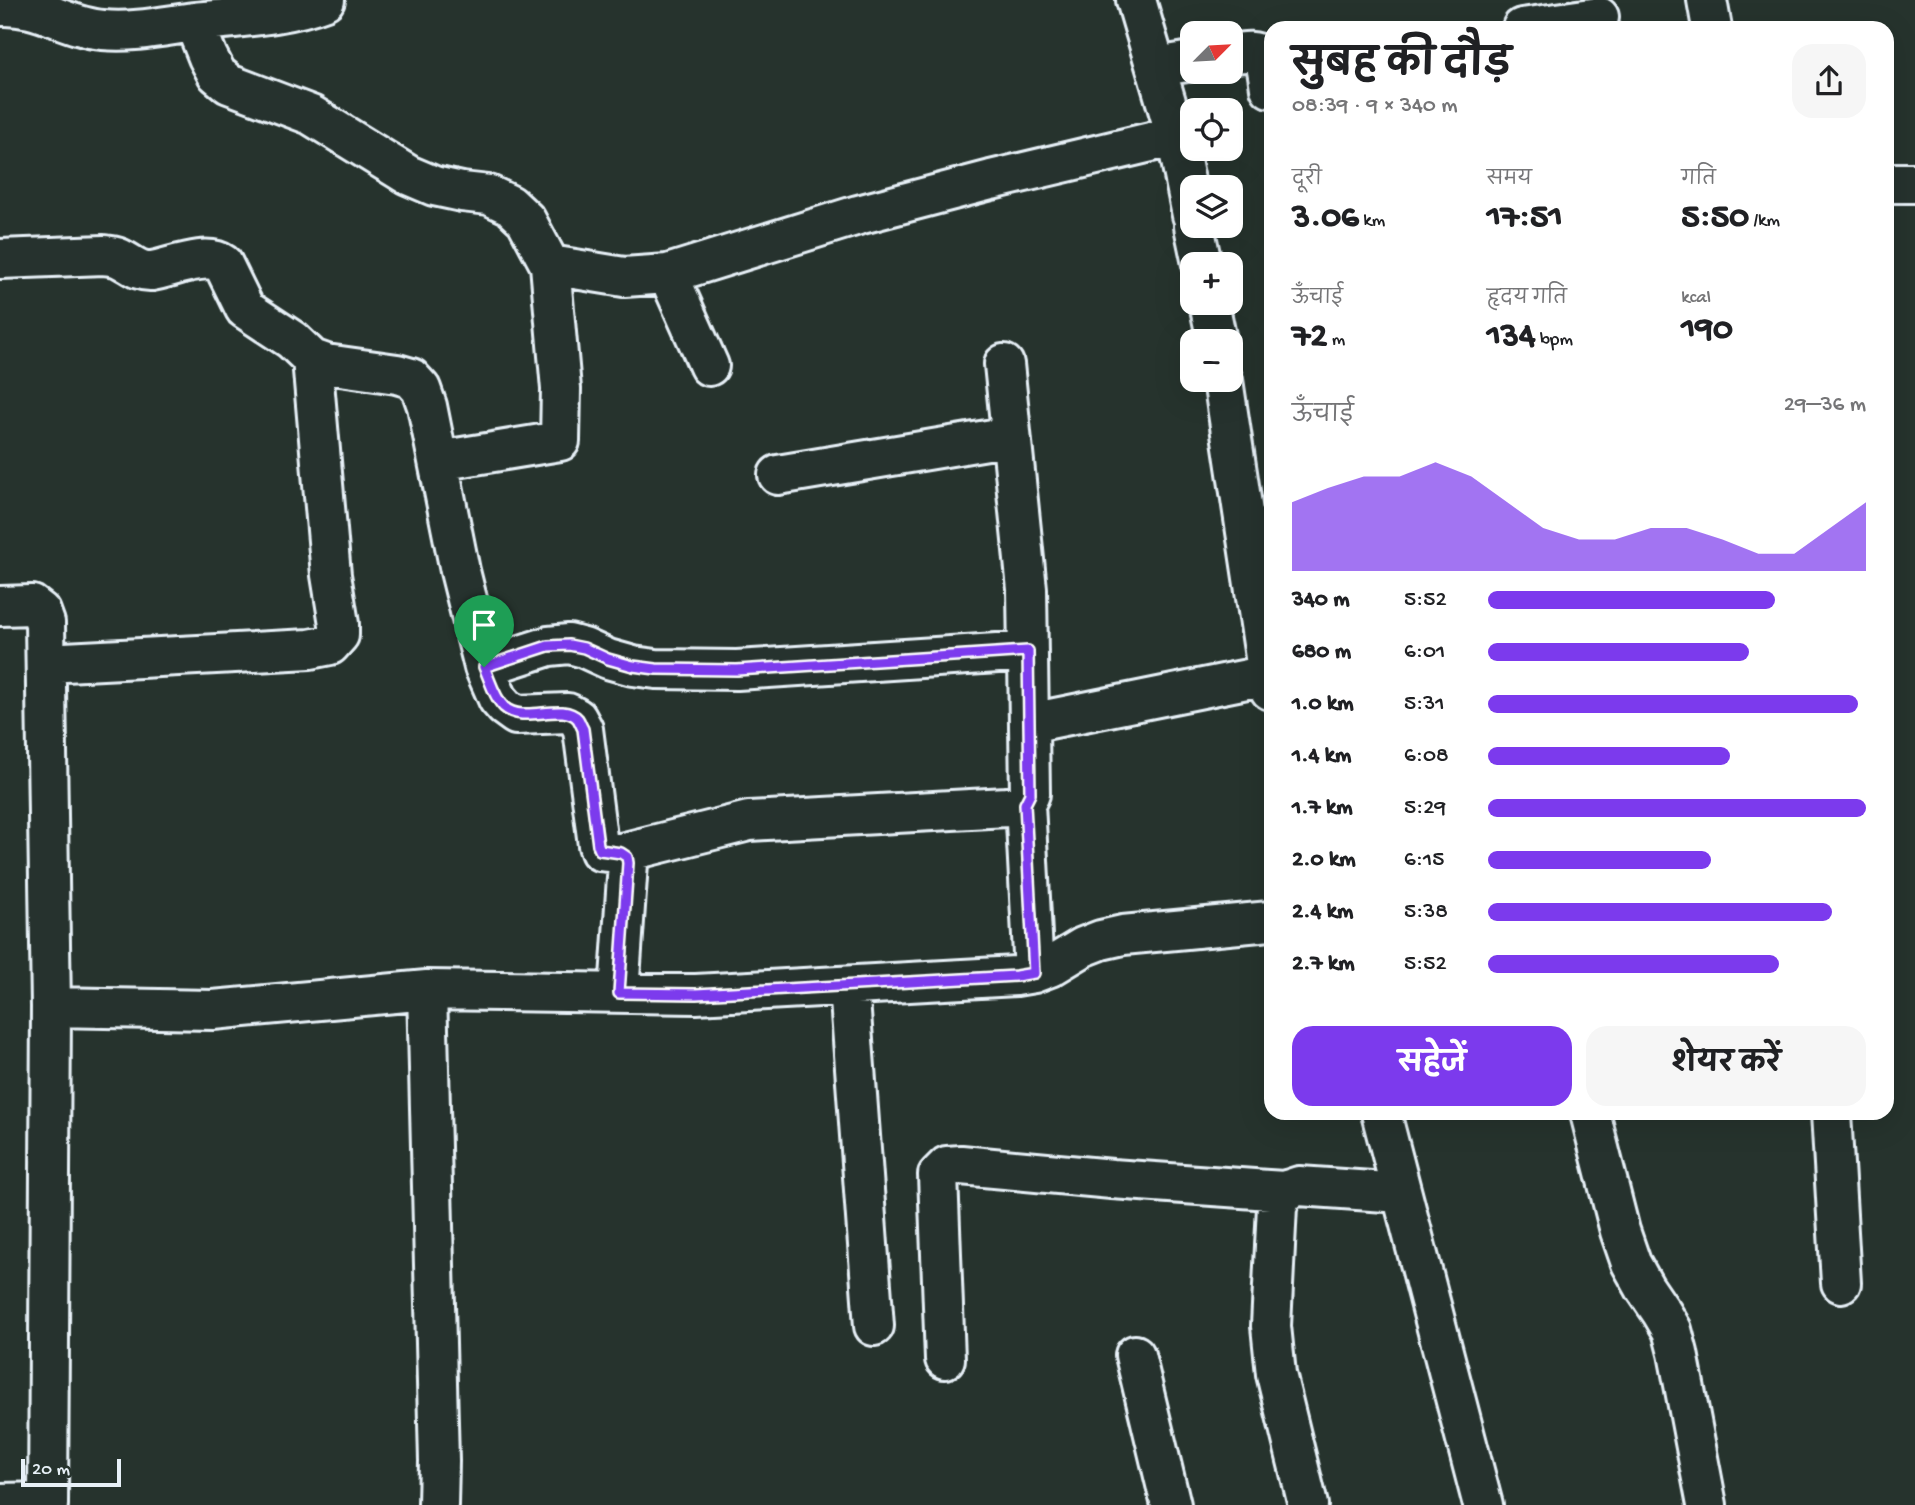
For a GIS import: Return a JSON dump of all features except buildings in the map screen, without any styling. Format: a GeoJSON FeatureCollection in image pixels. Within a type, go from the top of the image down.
{"type":"FeatureCollection","features":[{"type":"Feature","properties":{"kind":"street"},"geometry":{"type":"LineString","coordinates":[[0,6],[15,5],[47,13],[76,25],[103,30],[134,30],[281,12],[325,0]]}},
{"type":"Feature","properties":{"kind":"street"},"geometry":{"type":"LineString","coordinates":[[1136,0],[1174,64],[1176,136],[1184,175]]}},
{"type":"Feature","properties":{"kind":"street"},"geometry":{"type":"LineString","coordinates":[[1706,0],[1710,21]]}},
{"type":"Feature","properties":{"kind":"street"},"geometry":{"type":"LineString","coordinates":[[1563,21],[1599,15]]}},
{"type":"Feature","properties":{"kind":"street"},"geometry":{"type":"LineString","coordinates":[[194,22],[208,58],[217,74],[229,85],[311,115],[408,176],[434,186],[489,195],[510,205],[526,220],[550,265],[561,389],[560,441],[438,461]]}},
{"type":"Feature","properties":{"kind":"street"},"geometry":{"type":"LineString","coordinates":[[550,265],[624,277],[668,274],[858,215],[1176,136]]}},
{"type":"Feature","properties":{"kind":"street"},"geometry":{"type":"LineString","coordinates":[[1894,183],[1915,183]]}},
{"type":"Feature","properties":{"kind":"street"},"geometry":{"type":"LineString","coordinates":[[0,259],[104,255],[120,258],[134,268],[148,271],[216,259],[223,264],[244,309],[292,340],[312,359],[326,364],[411,378],[421,389],[427,406],[460,571],[484,667],[498,699],[516,715],[568,713],[577,718],[583,729],[600,850],[621,853],[749,821],[1025,804]]}},
{"type":"Feature","properties":{"kind":"street"},"geometry":{"type":"LineString","coordinates":[[668,274],[709,366]]}},
{"type":"Feature","properties":{"kind":"street"},"geometry":{"type":"LineString","coordinates":[[46,663],[310,649],[330,645],[339,635],[331,575],[312,359]]}},
{"type":"Feature","properties":{"kind":"street"},"geometry":{"type":"LineString","coordinates":[[1004,364],[1027,589],[1030,794],[1025,804],[1034,973]]}},
{"type":"Feature","properties":{"kind":"street"},"geometry":{"type":"LineString","coordinates":[[1226,392],[1259,530],[1264,606]]}},
{"type":"Feature","properties":{"kind":"street"},"geometry":{"type":"LineString","coordinates":[[778,475],[1012,436]]}},
{"type":"Feature","properties":{"kind":"street"},"geometry":{"type":"LineString","coordinates":[[0,606],[32,605],[41,612],[45,622],[51,1007],[48,1503],[0,1503]]}},
{"type":"Feature","properties":{"kind":"street"},"geometry":{"type":"LineString","coordinates":[[484,667],[548,646],[569,645],[633,666],[656,669],[737,670],[1028,651]]}},
{"type":"Feature","properties":{"kind":"street"},"geometry":{"type":"LineString","coordinates":[[1030,723],[1264,684]]}},
{"type":"Feature","properties":{"kind":"street"},"geometry":{"type":"LineString","coordinates":[[619,993],[628,863],[627,857],[621,853]]}},
{"type":"Feature","properties":{"kind":"street"},"geometry":{"type":"LineString","coordinates":[[51,1007],[213,1010],[427,990],[696,994],[1016,976],[1050,967],[1083,947],[1123,935],[1264,922]]}},
{"type":"Feature","properties":{"kind":"street"},"geometry":{"type":"LineString","coordinates":[[849,986],[874,1326]]}},
{"type":"Feature","properties":{"kind":"street"},"geometry":{"type":"LineString","coordinates":[[427,990],[438,1505]]}},
{"type":"Feature","properties":{"kind":"street"},"geometry":{"type":"LineString","coordinates":[[1383,1120],[1483,1505]]}},
{"type":"Feature","properties":{"kind":"street"},"geometry":{"type":"LineString","coordinates":[[1592,1120],[1620,1231],[1631,1263],[1672,1330],[1707,1505]]}},
{"type":"Feature","properties":{"kind":"street"},"geometry":{"type":"LineString","coordinates":[[1831,1120],[1840,1283]]}},
{"type":"Feature","properties":{"kind":"street"},"geometry":{"type":"LineString","coordinates":[[945,1359],[938,1175],[947,1166],[1284,1191],[1299,1186],[1401,1194]]}},
{"type":"Feature","properties":{"kind":"street"},"geometry":{"type":"LineString","coordinates":[[1284,1191],[1278,1206],[1271,1326],[1276,1374],[1308,1505]]}},
{"type":"Feature","properties":{"kind":"street"},"geometry":{"type":"LineString","coordinates":[[1135,1355],[1171,1505]]}},
{"type":"Feature","properties":{"kind":"route"},"geometry":{"type":"LineString","coordinates":[[569,645],[633,666],[656,669],[737,670],[1028,651],[1030,794],[1025,804],[1034,973],[696,994],[619,993],[628,863],[627,857],[621,853],[605,852],[600,850],[598,845],[583,729],[577,718],[568,713],[516,715],[498,699],[484,667],[548,646],[569,645]]}}]}
